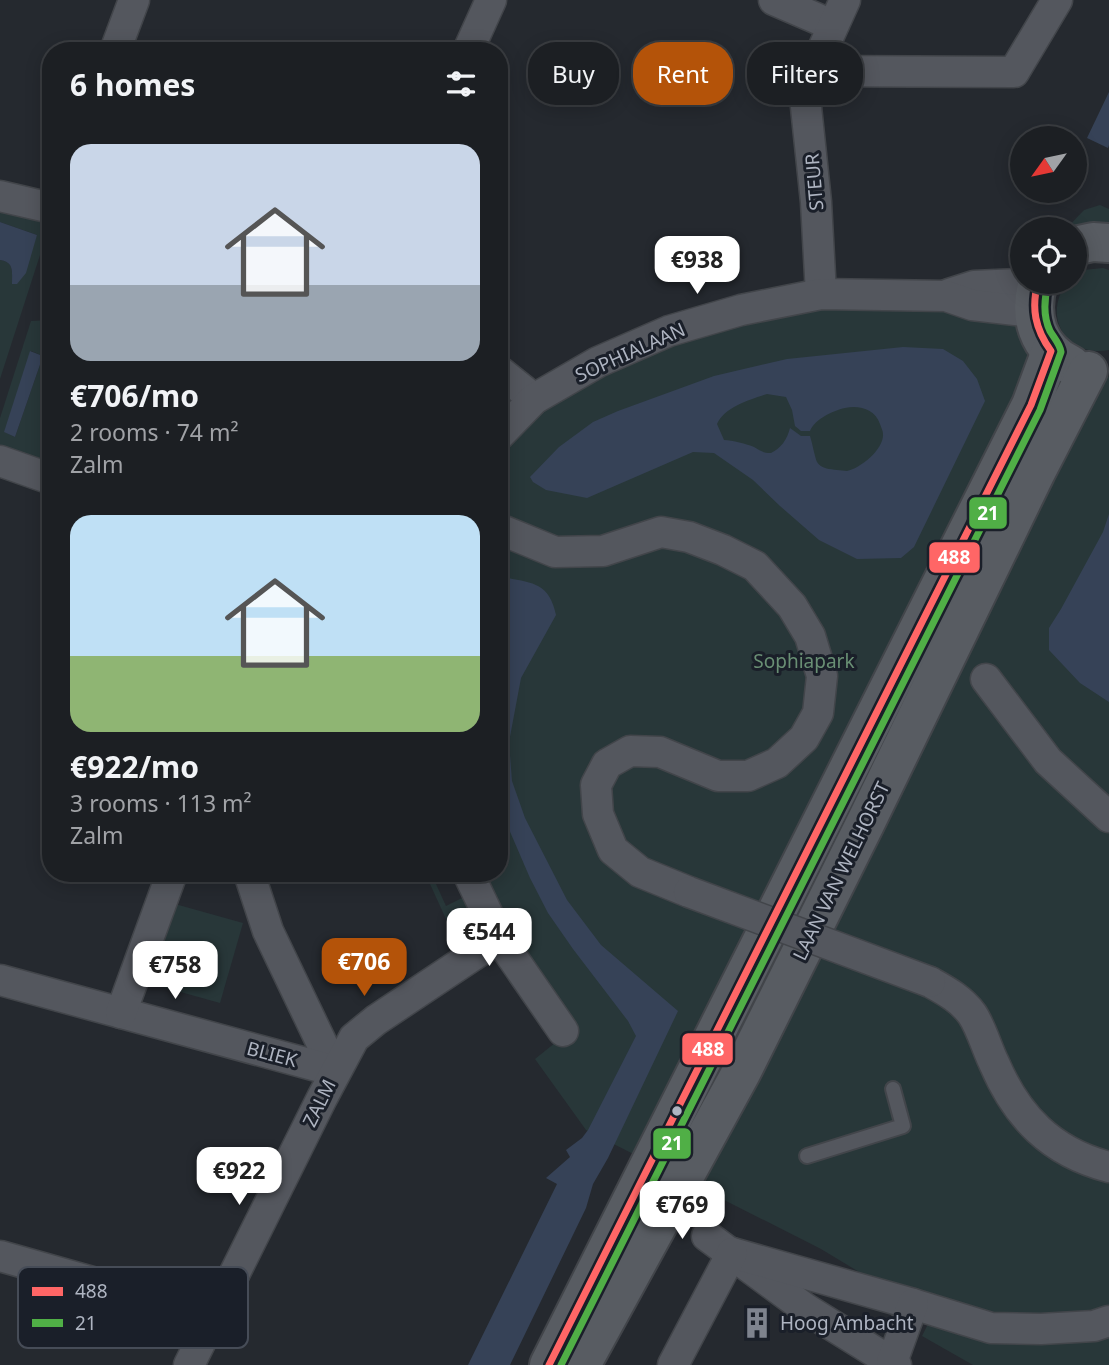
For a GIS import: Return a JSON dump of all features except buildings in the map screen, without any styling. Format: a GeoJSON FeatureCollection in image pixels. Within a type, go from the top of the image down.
{"type":"FeatureCollection","features":[{"type":"Feature","properties":{"kind":"main road"},"geometry":{"type":"LineString","coordinates":[[1037,294],[1039,333],[1051,351],[1068,364],[1098,371]]}},
{"type":"Feature","properties":{"kind":"main road","name":"LAAN VAN WELHORST"},"geometry":{"type":"LineString","coordinates":[[549,1365],[1025,417],[1051,351]]}},
{"type":"Feature","properties":{"kind":"main road","name":"LAAN VAN WELHORST"},"geometry":{"type":"LineString","coordinates":[[581,1365],[733,1089],[866,824],[1013,518],[1098,371]]}},
{"type":"Feature","properties":{"kind":"street"},"geometry":{"type":"LineString","coordinates":[[118,42],[134,0]]}},
{"type":"Feature","properties":{"kind":"street"},"geometry":{"type":"LineString","coordinates":[[472,42],[491,0]]}},
{"type":"Feature","properties":{"kind":"street"},"geometry":{"type":"LineString","coordinates":[[774,0],[838,13]]}},
{"type":"Feature","properties":{"kind":"street"},"geometry":{"type":"LineString","coordinates":[[863,71],[1014,72],[1057,0]]}},
{"type":"Feature","properties":{"kind":"street","name":"STEUR"},"geometry":{"type":"LineString","coordinates":[[826,42],[838,13]]}},
{"type":"Feature","properties":{"kind":"street","name":"STEUR"},"geometry":{"type":"LineString","coordinates":[[806,105],[816,202],[821,294]]}},
{"type":"Feature","properties":{"kind":"street"},"geometry":{"type":"LineString","coordinates":[[0,197],[42,206]]}},
{"type":"Feature","properties":{"kind":"street","name":"SOPHIALAAN"},"geometry":{"type":"LineString","coordinates":[[508,425],[534,398],[598,362],[669,331],[741,310],[821,294],[946,296],[974,286],[1010,289]]}},
{"type":"Feature","properties":{"kind":"street"},"geometry":{"type":"LineString","coordinates":[[508,378],[534,398]]}},
{"type":"Feature","properties":{"kind":"street"},"geometry":{"type":"LineString","coordinates":[[0,461],[42,476]]}},
{"type":"Feature","properties":{"kind":"street"},"geometry":{"type":"LineString","coordinates":[[508,533],[555,552],[603,551],[661,532],[689,537],[755,566],[792,606],[810,636],[822,676],[818,713],[804,738],[777,763],[748,776],[718,776],[660,752],[630,751],[607,764],[596,785],[598,814],[613,850],[640,872],[930,982],[955,996],[973,1015],[1011,1097],[1027,1119],[1052,1142],[1086,1161],[1109,1167]]}},
{"type":"Feature","properties":{"kind":"street"},"geometry":{"type":"LineString","coordinates":[[986,679],[1048,761],[1109,817]]}},
{"type":"Feature","properties":{"kind":"street"},"geometry":{"type":"LineString","coordinates":[[121,1013],[169,882]]}},
{"type":"Feature","properties":{"kind":"street","name":"BLIEK"},"geometry":{"type":"LineString","coordinates":[[252,882],[268,931],[335,1071]]}},
{"type":"Feature","properties":{"kind":"street"},"geometry":{"type":"LineString","coordinates":[[472,882],[499,938],[563,1031]]}},
{"type":"Feature","properties":{"kind":"street","name":"ZALM"},"geometry":{"type":"LineString","coordinates":[[237,1267],[354,1038],[376,1020],[499,938]]}},
{"type":"Feature","properties":{"kind":"street","name":"BLIEK"},"geometry":{"type":"LineString","coordinates":[[0,980],[335,1071]]}},
{"type":"Feature","properties":{"kind":"street"},"geometry":{"type":"LineString","coordinates":[[707,1236],[806,1309],[894,1364],[913,1304]]}},
{"type":"Feature","properties":{"kind":"street"},"geometry":{"type":"LineString","coordinates":[[732,1254],[990,1328],[1094,1326],[1109,1321]]}},
{"type":"Feature","properties":{"kind":"street"},"geometry":{"type":"LineString","coordinates":[[673,1365],[732,1254]]}},
{"type":"Feature","properties":{"kind":"street"},"geometry":{"type":"LineString","coordinates":[[0,1256],[39,1267]]}},
{"type":"Feature","properties":{"kind":"street","name":"ZALM"},"geometry":{"type":"LineString","coordinates":[[189,1365],[197,1348]]}},
{"type":"Feature","properties":{"kind":"lane"},"geometry":{"type":"LineString","coordinates":[[807,1156],[903,1126],[893,1089]]}},
{"type":"Feature","properties":{"kind":"green space"},"geometry":{"type":"Polygon","coordinates":[[[0,204],[42,218],[42,249],[0,379],[0,260],[10,265],[12,283],[37,235],[0,222],[0,204]]]}},
{"type":"Feature","properties":{"kind":"green space"},"geometry":{"type":"Polygon","coordinates":[[[1100,205],[1109,209],[1109,223],[1098,231],[1087,230],[1087,217],[1077,217],[1084,210],[1100,205]]]}},
{"type":"Feature","properties":{"kind":"green space"},"geometry":{"type":"Polygon","coordinates":[[[1087,270],[1109,270],[1109,350],[1081,348],[1062,332],[1058,321],[1057,308],[1061,294],[1087,294],[1087,270]]]}},
{"type":"Feature","properties":{"kind":"green space","name":"Sophiapark"},"geometry":{"type":"Polygon","coordinates":[[[825,309],[975,309],[1006,325],[1008,316],[1022,322],[1028,336],[1109,377],[1109,1365],[973,1365],[922,1336],[932,1316],[821,1249],[586,1130],[535,1059],[571,1030],[481,882],[508,882],[508,440],[546,401],[679,338],[825,309]]]}},
{"type":"Feature","properties":{"kind":"green space"},"geometry":{"type":"Polygon","coordinates":[[[42,320],[42,356],[31,351],[5,432],[15,437],[42,359],[42,466],[0,451],[0,418],[31,321],[42,320]]]}},
{"type":"Feature","properties":{"kind":"green space"},"geometry":{"type":"Polygon","coordinates":[[[429,882],[435,882],[446,906],[464,897],[479,930],[479,939],[461,952],[429,882]]]}},
{"type":"Feature","properties":{"kind":"green space"},"geometry":{"type":"Polygon","coordinates":[[[175,904],[243,923],[220,1003],[152,984],[175,904]]]}},
{"type":"Feature","properties":{"kind":"water"},"geometry":{"type":"Polygon","coordinates":[[[1109,92],[1108,148],[1087,138],[1109,92]]]}},
{"type":"Feature","properties":{"kind":"water"},"geometry":{"type":"Polygon","coordinates":[[[0,222],[37,235],[26,273],[17,284],[12,284],[10,265],[0,260],[0,222]]]}},
{"type":"Feature","properties":{"kind":"water"},"geometry":{"type":"Polygon","coordinates":[[[903,347],[943,349],[963,361],[977,379],[985,401],[914,547],[901,558],[857,559],[819,540],[753,480],[714,453],[693,452],[587,498],[546,490],[530,477],[559,447],[593,422],[714,376],[787,359],[903,347]],[[767,394],[732,408],[717,424],[724,440],[744,443],[771,453],[783,443],[790,428],[801,436],[810,436],[816,460],[821,466],[847,471],[865,462],[880,446],[883,432],[878,419],[866,409],[840,409],[820,419],[810,431],[801,431],[795,426],[786,397],[767,394]]]}},
{"type":"Feature","properties":{"kind":"water"},"geometry":{"type":"Polygon","coordinates":[[[30,351],[42,356],[15,437],[4,432],[30,351]]]}},
{"type":"Feature","properties":{"kind":"water"},"geometry":{"type":"Polygon","coordinates":[[[1109,514],[1109,702],[1080,683],[1049,650],[1049,628],[1103,532],[1109,514]]]}},
{"type":"Feature","properties":{"kind":"water"},"geometry":{"type":"Polygon","coordinates":[[[508,578],[528,582],[543,589],[553,604],[556,615],[521,678],[509,742],[512,781],[525,818],[567,900],[601,945],[678,1011],[593,1184],[586,1208],[510,1365],[468,1365],[557,1184],[546,1178],[570,1157],[566,1150],[588,1130],[636,1036],[628,1021],[548,913],[508,827],[508,578]]]}},
{"type":"Feature","properties":{"kind":"transit line","name":"488"},"geometry":{"type":"LineString","coordinates":[[549,1365],[1031,405],[1051,351],[1038,326],[1036,294]]}},
{"type":"Feature","properties":{"kind":"transit line","name":"21"},"geometry":{"type":"LineString","coordinates":[[561,1365],[1040,410],[1061,352],[1046,320],[1046,294]]}},
{"type":"Feature","properties":{"kind":"place","name":"Hoog Ambacht"},"geometry":{"type":"Point","coordinates":[757,1323]}}]}
